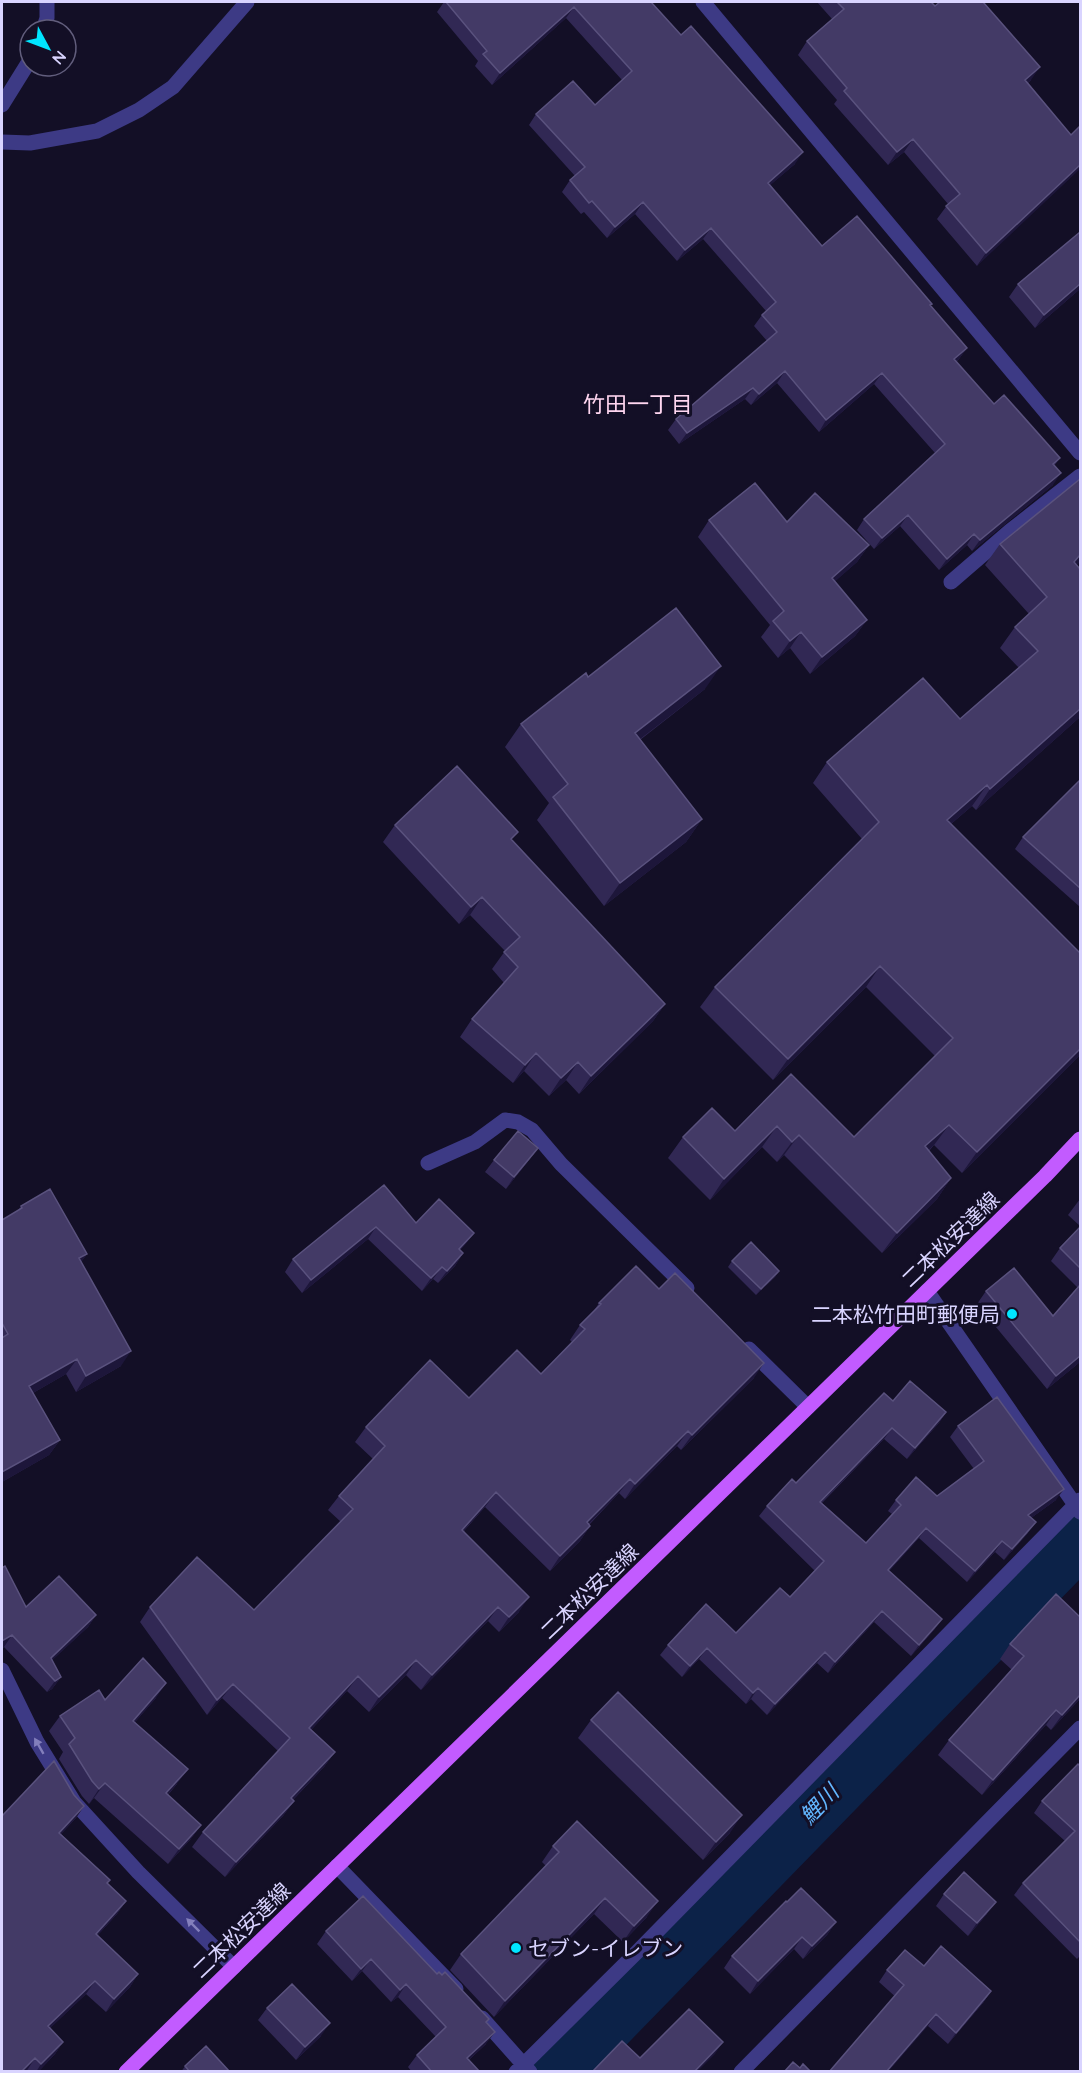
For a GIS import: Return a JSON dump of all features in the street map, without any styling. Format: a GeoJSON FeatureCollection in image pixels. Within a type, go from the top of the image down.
{"type":"FeatureCollection","features":[{"type":"Feature","properties":{"kind":"main road","name":"二本松安達線"},"geometry":{"type":"LineString","coordinates":[[126,2072],[927,1292],[1080,1139]]}},
{"type":"Feature","properties":{"kind":"street"},"geometry":{"type":"LineString","coordinates":[[47,2],[47,18]]}},
{"type":"Feature","properties":{"kind":"street"},"geometry":{"type":"LineString","coordinates":[[2,142],[30,143],[98,131],[139,110],[173,87],[247,2]]}},
{"type":"Feature","properties":{"kind":"street"},"geometry":{"type":"LineString","coordinates":[[703,2],[1080,453]]}},
{"type":"Feature","properties":{"kind":"street"},"geometry":{"type":"LineString","coordinates":[[2,105],[19,78]]}},
{"type":"Feature","properties":{"kind":"street"},"geometry":{"type":"LineString","coordinates":[[951,582],[1010,531],[1080,476]]}},
{"type":"Feature","properties":{"kind":"street"},"geometry":{"type":"LineString","coordinates":[[428,1163],[475,1142],[505,1120],[518,1122],[532,1130],[561,1164],[697,1298]]}},
{"type":"Feature","properties":{"kind":"street"},"geometry":{"type":"LineString","coordinates":[[338,1866],[467,2001],[525,2070],[677,1911],[1079,1507],[927,1292]]}},
{"type":"Feature","properties":{"kind":"street"},"geometry":{"type":"LineString","coordinates":[[740,1340],[808,1407]]}},
{"type":"Feature","properties":{"kind":"street"},"geometry":{"type":"LineString","coordinates":[[2,1670],[37,1742],[74,1802],[138,1872],[234,1966]]}},
{"type":"Feature","properties":{"kind":"street"},"geometry":{"type":"LineString","coordinates":[[741,2072],[1080,1728]]}},
{"type":"Feature","properties":{"kind":"building"},"geometry":{"type":"Polygon","coordinates":[[[446,2],[651,2],[681,35],[691,26],[803,152],[768,183],[822,246],[857,216],[967,348],[954,359],[994,404],[1004,395],[1060,458],[1053,464],[1061,473],[980,540],[974,534],[947,559],[908,515],[882,538],[864,519],[945,444],[882,373],[826,420],[785,371],[759,394],[753,388],[687,433],[676,419],[777,332],[762,315],[776,302],[711,228],[685,250],[643,202],[615,227],[592,201],[589,203],[570,180],[585,167],[536,114],[573,81],[595,105],[632,71],[574,7],[500,73],[483,54],[487,51],[446,2]]]}},
{"type":"Feature","properties":{"kind":"building"},"geometry":{"type":"Polygon","coordinates":[[[837,2],[931,2],[935,6],[940,2],[983,2],[1040,67],[1025,80],[1071,135],[1080,126],[1080,165],[986,253],[946,206],[960,194],[913,139],[897,152],[844,91],[847,88],[807,41],[844,9],[837,2]]]}},
{"type":"Feature","properties":{"kind":"building"},"geometry":{"type":"Polygon","coordinates":[[[1080,232],[1080,284],[1044,315],[1018,284],[1080,232]]]}},
{"type":"Feature","properties":{"kind":"building"},"geometry":{"type":"Polygon","coordinates":[[[1080,479],[1080,555],[1074,562],[1080,569],[1080,709],[990,789],[987,785],[947,820],[1080,953],[1080,1049],[977,1152],[949,1125],[925,1146],[951,1178],[897,1233],[799,1135],[792,1142],[777,1126],[724,1179],[683,1137],[712,1108],[735,1131],[791,1074],[854,1137],[953,1038],[880,966],[788,1059],[715,987],[879,822],[827,762],[923,678],[960,719],[1038,651],[1015,627],[1047,597],[1000,544],[1080,479]]]}},
{"type":"Feature","properties":{"kind":"building"},"geometry":{"type":"Polygon","coordinates":[[[755,483],[787,522],[815,493],[869,545],[832,578],[867,620],[822,657],[801,632],[790,641],[773,621],[784,611],[709,520],[755,483]]]}},
{"type":"Feature","properties":{"kind":"building"},"geometry":{"type":"Polygon","coordinates":[[[676,608],[721,666],[635,733],[702,819],[620,883],[553,797],[568,784],[521,724],[586,673],[588,677],[676,608]]]}},
{"type":"Feature","properties":{"kind":"building"},"geometry":{"type":"Polygon","coordinates":[[[457,766],[518,832],[511,839],[665,1004],[591,1076],[578,1062],[561,1078],[536,1053],[525,1065],[472,1019],[518,967],[504,952],[520,937],[482,897],[471,907],[395,825],[457,766]]]}},
{"type":"Feature","properties":{"kind":"building"},"geometry":{"type":"Polygon","coordinates":[[[1080,780],[1080,888],[1023,837],[1080,780]]]}},
{"type":"Feature","properties":{"kind":"building"},"geometry":{"type":"Polygon","coordinates":[[[518,1131],[538,1148],[514,1177],[494,1160],[518,1131]]]}},
{"type":"Feature","properties":{"kind":"building"},"geometry":{"type":"Polygon","coordinates":[[[384,1185],[416,1223],[439,1199],[474,1233],[459,1249],[463,1253],[447,1271],[442,1267],[431,1278],[376,1227],[311,1280],[293,1259],[384,1185]]]}},
{"type":"Feature","properties":{"kind":"building"},"geometry":{"type":"Polygon","coordinates":[[[50,1189],[87,1254],[79,1258],[131,1351],[86,1376],[77,1359],[29,1386],[60,1440],[2,1472],[2,1338],[8,1334],[2,1323],[2,1220],[50,1189]]]}},
{"type":"Feature","properties":{"kind":"building"},"geometry":{"type":"Polygon","coordinates":[[[1080,1227],[1080,1268],[1060,1248],[1080,1227]]]}},
{"type":"Feature","properties":{"kind":"building"},"geometry":{"type":"Polygon","coordinates":[[[751,1242],[779,1271],[761,1289],[732,1261],[751,1242]]]}},
{"type":"Feature","properties":{"kind":"building"},"geometry":{"type":"Polygon","coordinates":[[[636,1266],[659,1289],[675,1273],[764,1363],[692,1435],[688,1431],[635,1484],[630,1479],[587,1522],[590,1526],[560,1556],[496,1492],[462,1530],[529,1597],[509,1617],[498,1607],[432,1675],[416,1660],[379,1697],[358,1676],[309,1728],[335,1752],[291,1798],[294,1801],[236,1862],[203,1832],[290,1738],[233,1684],[217,1700],[150,1607],[197,1557],[254,1610],[353,1509],[339,1496],[385,1446],[366,1427],[430,1360],[469,1398],[517,1350],[541,1374],[585,1329],[580,1325],[601,1304],[599,1303],[636,1266]]]}},
{"type":"Feature","properties":{"kind":"building"},"geometry":{"type":"Polygon","coordinates":[[[1014,1268],[1053,1316],[1080,1285],[1080,1356],[1056,1376],[986,1291],[1014,1268]]]}},
{"type":"Feature","properties":{"kind":"building"},"geometry":{"type":"Polygon","coordinates":[[[910,1381],[946,1412],[915,1448],[892,1428],[820,1502],[866,1543],[901,1505],[896,1500],[916,1477],[937,1496],[984,1461],[958,1426],[997,1397],[1064,1489],[1028,1515],[1036,1522],[1012,1549],[1002,1541],[975,1571],[926,1528],[888,1570],[942,1619],[919,1645],[882,1611],[835,1662],[825,1652],[775,1704],[758,1688],[753,1693],[707,1648],[690,1666],[668,1645],[706,1604],[736,1633],[780,1588],[790,1597],[824,1561],[767,1506],[792,1479],[796,1483],[884,1393],[893,1401],[910,1381]]]}},
{"type":"Feature","properties":{"kind":"building"},"geometry":{"type":"Polygon","coordinates":[[[5,1566],[26,1607],[59,1576],[96,1615],[51,1658],[61,1677],[55,1681],[12,1635],[2,1641],[2,1568],[5,1566]]]}},
{"type":"Feature","properties":{"kind":"building"},"geometry":{"type":"Polygon","coordinates":[[[1056,1594],[1080,1617],[1080,1695],[1062,1715],[1056,1710],[993,1780],[949,1740],[1024,1656],[1010,1644],[1056,1594]]]}},
{"type":"Feature","properties":{"kind":"building"},"geometry":{"type":"Polygon","coordinates":[[[143,1658],[166,1683],[133,1721],[188,1769],[166,1793],[201,1825],[179,1849],[105,1783],[99,1789],[69,1744],[75,1738],[60,1716],[99,1690],[105,1700],[143,1658]]]}},
{"type":"Feature","properties":{"kind":"building"},"geometry":{"type":"Polygon","coordinates":[[[618,1692],[742,1815],[716,1842],[591,1720],[618,1692]]]}},
{"type":"Feature","properties":{"kind":"building"},"geometry":{"type":"Polygon","coordinates":[[[54,1761],[74,1795],[84,1806],[59,1833],[110,1880],[107,1883],[126,1901],[96,1934],[138,1974],[114,1999],[95,1981],[48,2026],[63,2042],[41,2064],[35,2058],[21,2072],[2,2072],[2,1816],[54,1761]]]}},
{"type":"Feature","properties":{"kind":"building"},"geometry":{"type":"Polygon","coordinates":[[[1078,1764],[1080,1766],[1080,1942],[1023,1883],[1075,1831],[1042,1801],[1078,1764]]]}},
{"type":"Feature","properties":{"kind":"building"},"geometry":{"type":"Polygon","coordinates":[[[577,1821],[658,1901],[634,1926],[605,1898],[505,2001],[461,1954],[559,1852],[553,1846],[577,1821]]]}},
{"type":"Feature","properties":{"kind":"building"},"geometry":{"type":"Polygon","coordinates":[[[964,1872],[996,1902],[977,1923],[944,1894],[964,1872]]]}},
{"type":"Feature","properties":{"kind":"building"},"geometry":{"type":"Polygon","coordinates":[[[801,1888],[836,1922],[812,1946],[802,1937],[758,1981],[732,1956],[801,1888]]]}},
{"type":"Feature","properties":{"kind":"building"},"geometry":{"type":"Polygon","coordinates":[[[363,1896],[437,1974],[439,1972],[442,1975],[445,1972],[489,2019],[486,2022],[495,2032],[467,2058],[480,2072],[432,2072],[417,2055],[446,2027],[406,1984],[400,1990],[371,1959],[361,1969],[326,1931],[363,1896]]]}},
{"type":"Feature","properties":{"kind":"building"},"geometry":{"type":"Polygon","coordinates":[[[941,1946],[991,1991],[956,2033],[936,2014],[886,2072],[829,2072],[904,1985],[887,1970],[905,1950],[924,1966],[941,1946]]]}},
{"type":"Feature","properties":{"kind":"building"},"geometry":{"type":"Polygon","coordinates":[[[292,1984],[330,2023],[305,2047],[267,2008],[292,1984]]]}},
{"type":"Feature","properties":{"kind":"building"},"geometry":{"type":"Polygon","coordinates":[[[689,2009],[723,2042],[694,2072],[592,2072],[622,2041],[640,2058],[689,2009]]]}},
{"type":"Feature","properties":{"kind":"building"},"geometry":{"type":"Polygon","coordinates":[[[206,2046],[230,2072],[190,2072],[185,2066],[206,2046]]]}},
{"type":"Feature","properties":{"kind":"building"},"geometry":{"type":"Polygon","coordinates":[[[793,2062],[800,2068],[803,2064],[811,2072],[784,2072],[793,2062]]]}},
{"type":"Feature","properties":{"kind":"waterway","name":"鯉川"},"geometry":{"type":"LineString","coordinates":[[558,2072],[1080,1536]]}},
{"type":"Feature","properties":{"kind":"place","name":"二本松竹田町郵便局"},"geometry":{"type":"Point","coordinates":[1012,1314]}},
{"type":"Feature","properties":{"kind":"place","name":"セブン-イレブン"},"geometry":{"type":"Point","coordinates":[516,1948]}},
{"type":"Feature","properties":{"kind":"district","name":"竹田一丁目"},"geometry":{"type":"Point","coordinates":[638,404]}}]}
